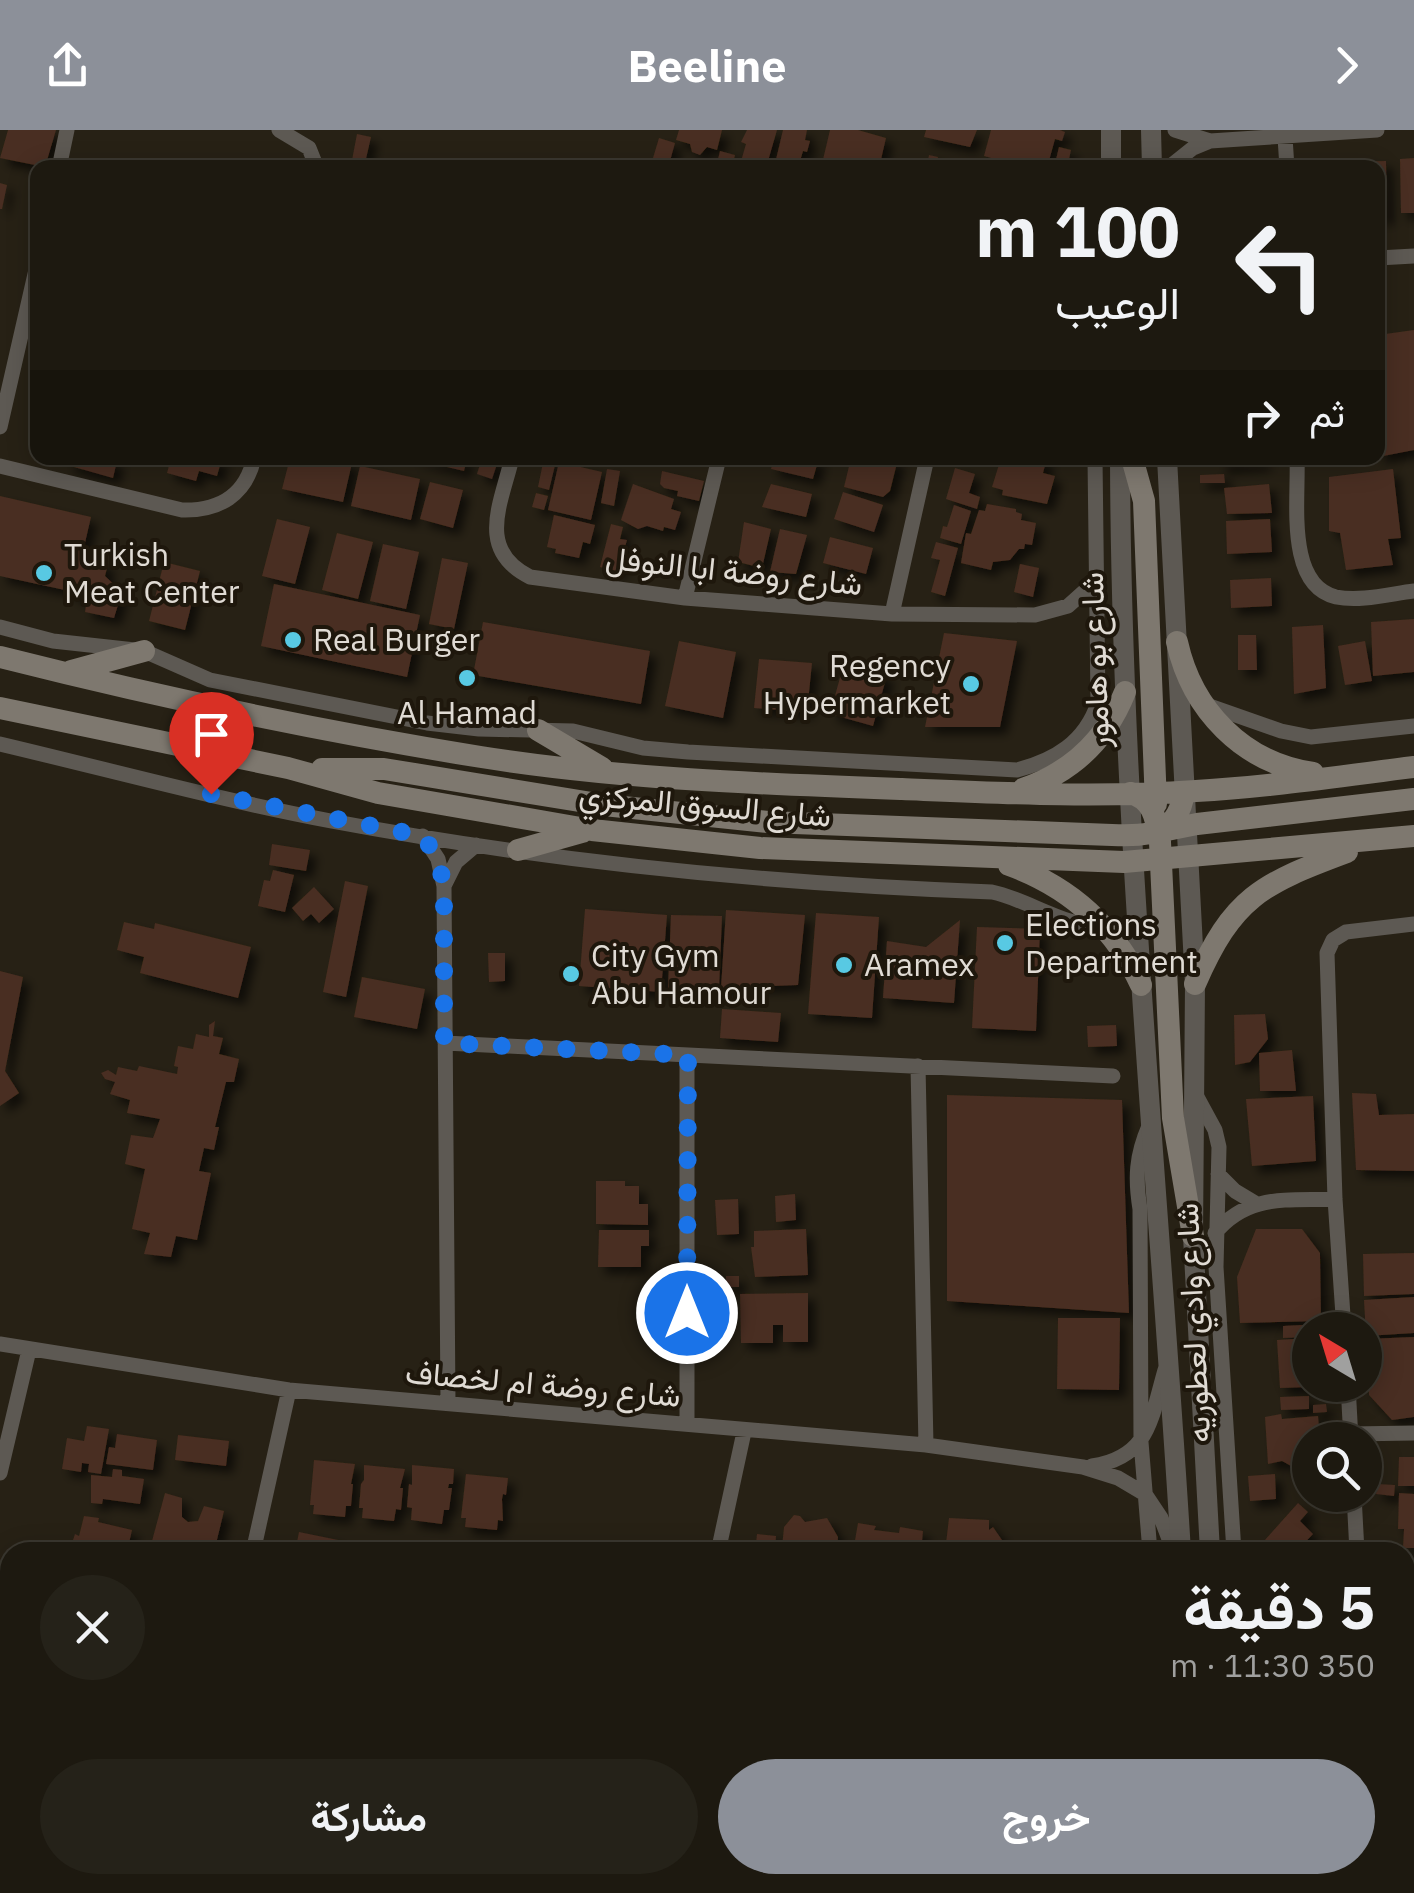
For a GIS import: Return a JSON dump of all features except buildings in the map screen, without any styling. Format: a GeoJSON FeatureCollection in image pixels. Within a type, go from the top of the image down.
{"type":"FeatureCollection","features":[{"type":"Feature","properties":{"kind":"main road"},"geometry":{"type":"LineString","coordinates":[[1134,465],[1144,501],[1173,1118],[1204,1234]]}},
{"type":"Feature","properties":{"kind":"main road"},"geometry":{"type":"LineString","coordinates":[[1177,642],[1186,674],[1201,703],[1230,735],[1266,759],[1307,772],[1342,776]]}},
{"type":"Feature","properties":{"kind":"main road"},"geometry":{"type":"LineString","coordinates":[[63,673],[144,652]]}},
{"type":"Feature","properties":{"kind":"main road","name":"شارع السوق المركزي"},"geometry":{"type":"LineString","coordinates":[[0,658],[464,754],[610,773],[806,786],[1130,793],[1184,792],[1414,766]]}},
{"type":"Feature","properties":{"kind":"main road"},"geometry":{"type":"LineString","coordinates":[[1004,793],[1044,782],[1079,760],[1107,729],[1125,692]]}},
{"type":"Feature","properties":{"kind":"main road","name":"شارع السوق المركزي"},"geometry":{"type":"LineString","coordinates":[[0,708],[288,768],[378,793],[592,830],[760,848],[1135,860],[1414,836]]}},
{"type":"Feature","properties":{"kind":"main road"},"geometry":{"type":"LineString","coordinates":[[538,730],[610,773]]}},
{"type":"Feature","properties":{"kind":"main road"},"geometry":{"type":"LineString","coordinates":[[288,768],[384,770],[604,805],[768,822],[895,828],[1133,834],[1414,799]]}},
{"type":"Feature","properties":{"kind":"main road"},"geometry":{"type":"LineString","coordinates":[[1135,860],[1143,840],[1176,820],[1184,792]]}},
{"type":"Feature","properties":{"kind":"main road"},"geometry":{"type":"LineString","coordinates":[[1130,793],[1148,803],[1171,850],[1188,858]]}},
{"type":"Feature","properties":{"kind":"main road"},"geometry":{"type":"LineString","coordinates":[[518,850],[592,830]]}},
{"type":"Feature","properties":{"kind":"main road"},"geometry":{"type":"LineString","coordinates":[[1195,984],[1217,935],[1247,899],[1295,871],[1377,841]]}},
{"type":"Feature","properties":{"kind":"main road"},"geometry":{"type":"LineString","coordinates":[[987,858],[1052,884],[1080,904],[1120,945],[1141,986]]}},
{"type":"Feature","properties":{"kind":"street"},"geometry":{"type":"LineString","coordinates":[[61,160],[67,130]]}},
{"type":"Feature","properties":{"kind":"street"},"geometry":{"type":"LineString","coordinates":[[279,130],[309,148],[314,160]]}},
{"type":"Feature","properties":{"kind":"street"},"geometry":{"type":"LineString","coordinates":[[1111,130],[1112,160]]}},
{"type":"Feature","properties":{"kind":"street"},"geometry":{"type":"LineString","coordinates":[[1151,130],[1152,160]]}},
{"type":"Feature","properties":{"kind":"street"},"geometry":{"type":"LineString","coordinates":[[1175,130],[1210,142]]}},
{"type":"Feature","properties":{"kind":"street"},"geometry":{"type":"LineString","coordinates":[[1175,160],[1210,142],[1377,130]]}},
{"type":"Feature","properties":{"kind":"street"},"geometry":{"type":"LineString","coordinates":[[1286,136],[1287,160]]}},
{"type":"Feature","properties":{"kind":"street"},"geometry":{"type":"LineString","coordinates":[[1385,258],[1414,256]]}},
{"type":"Feature","properties":{"kind":"street"},"geometry":{"type":"LineString","coordinates":[[0,427],[30,297]]}},
{"type":"Feature","properties":{"kind":"street"},"geometry":{"type":"LineString","coordinates":[[0,466],[182,510],[203,511],[222,504],[239,490],[251,465]]}},
{"type":"Feature","properties":{"kind":"street","name":"شارع روضة ابا النوفل"},"geometry":{"type":"LineString","coordinates":[[510,465],[498,520],[500,553],[512,568],[530,577],[685,598],[892,614],[1035,615],[1068,606],[1084,608],[1098,616]]}},
{"type":"Feature","properties":{"kind":"street"},"geometry":{"type":"LineString","coordinates":[[685,598],[717,465]]}},
{"type":"Feature","properties":{"kind":"street"},"geometry":{"type":"LineString","coordinates":[[892,614],[925,465]]}},
{"type":"Feature","properties":{"kind":"street","name":"شارع بو هامور"},"geometry":{"type":"LineString","coordinates":[[1084,732],[1098,703],[1095,465]]}},
{"type":"Feature","properties":{"kind":"street","name":"شارع بو هامور"},"geometry":{"type":"LineString","coordinates":[[1120,465],[1125,692],[1135,860]]}},
{"type":"Feature","properties":{"kind":"street"},"geometry":{"type":"LineString","coordinates":[[1167,465],[1188,858]]}},
{"type":"Feature","properties":{"kind":"street"},"geometry":{"type":"LineString","coordinates":[[1297,465],[1300,560],[1306,576],[1318,589],[1351,598],[1414,591]]}},
{"type":"Feature","properties":{"kind":"street"},"geometry":{"type":"LineString","coordinates":[[1068,606],[1097,580]]}},
{"type":"Feature","properties":{"kind":"street","name":"شارع السوق المركزي"},"geometry":{"type":"LineString","coordinates":[[0,627],[54,641],[144,652],[210,680],[251,690],[454,727],[595,734],[643,748],[1016,770],[1053,758],[1084,732]]}},
{"type":"Feature","properties":{"kind":"street"},"geometry":{"type":"LineString","coordinates":[[1201,703],[1281,731],[1312,737],[1414,726]]}},
{"type":"Feature","properties":{"kind":"street","name":"شارع السوق المركزي"},"geometry":{"type":"LineString","coordinates":[[0,744],[246,803],[476,845],[645,869],[779,882],[992,892],[1015,896],[1067,920],[1103,925]]}},
{"type":"Feature","properties":{"kind":"street"},"geometry":{"type":"LineString","coordinates":[[423,836],[438,859],[444,886],[448,1404]]}},
{"type":"Feature","properties":{"kind":"street"},"geometry":{"type":"LineString","coordinates":[[444,886],[456,862],[476,845]]}},
{"type":"Feature","properties":{"kind":"street","name":"شارع وادي لعطوريه"},"geometry":{"type":"LineString","coordinates":[[1188,858],[1204,1234],[1233,1542]]}},
{"type":"Feature","properties":{"kind":"street","name":"شارع وادي لعطوريه"},"geometry":{"type":"LineString","coordinates":[[1135,860],[1169,1355],[1177,1542]]}},
{"type":"Feature","properties":{"kind":"street"},"geometry":{"type":"LineString","coordinates":[[1343,1312],[1327,953],[1333,940],[1346,932],[1414,924]]}},
{"type":"Feature","properties":{"kind":"street"},"geometry":{"type":"LineString","coordinates":[[444,1043],[1113,1076]]}},
{"type":"Feature","properties":{"kind":"street"},"geometry":{"type":"LineString","coordinates":[[687,1424],[688,1055]]}},
{"type":"Feature","properties":{"kind":"street"},"geometry":{"type":"LineString","coordinates":[[918,1066],[926,1445]]}},
{"type":"Feature","properties":{"kind":"street","name":"شارع وادي لعطوريه"},"geometry":{"type":"LineString","coordinates":[[1196,1096],[1215,1130],[1218,1174],[1204,1234],[1210,1542]]}},
{"type":"Feature","properties":{"kind":"street","name":"شارع وادي لعطوريه"},"geometry":{"type":"LineString","coordinates":[[1149,1542],[1141,1442],[1140,1209],[1136,1182],[1140,1148],[1150,1122]]}},
{"type":"Feature","properties":{"kind":"street"},"geometry":{"type":"LineString","coordinates":[[1218,1174],[1254,1203]]}},
{"type":"Feature","properties":{"kind":"street"},"geometry":{"type":"LineString","coordinates":[[1204,1234],[1254,1203],[1336,1199]]}},
{"type":"Feature","properties":{"kind":"street","name":"شارع روضة ام لخصاف"},"geometry":{"type":"LineString","coordinates":[[0,1344],[289,1390],[926,1445],[1083,1467],[1118,1478],[1146,1494]]}},
{"type":"Feature","properties":{"kind":"street"},"geometry":{"type":"LineString","coordinates":[[0,1473],[28,1350]]}},
{"type":"Feature","properties":{"kind":"street"},"geometry":{"type":"LineString","coordinates":[[1141,1442],[1169,1355]]}},
{"type":"Feature","properties":{"kind":"street"},"geometry":{"type":"LineString","coordinates":[[255,1542],[289,1390]]}},
{"type":"Feature","properties":{"kind":"street"},"geometry":{"type":"LineString","coordinates":[[720,1542],[744,1432]]}},
{"type":"Feature","properties":{"kind":"street"},"geometry":{"type":"LineString","coordinates":[[1382,1435],[1414,1433]]}},
{"type":"Feature","properties":{"kind":"street","name":"شارع روضة ام لخصاف"},"geometry":{"type":"LineString","coordinates":[[1083,1467],[1118,1459],[1141,1442]]}},
{"type":"Feature","properties":{"kind":"street"},"geometry":{"type":"LineString","coordinates":[[1146,1494],[1173,1542]]}},
{"type":"Feature","properties":{"kind":"street"},"geometry":{"type":"LineString","coordinates":[[1355,1512],[1356,1542]]}},
{"type":"Feature","properties":{"kind":"place","name":"Turkish Meat Center"},"geometry":{"type":"Point","coordinates":[44,573]}},
{"type":"Feature","properties":{"kind":"place","name":"Real Burger"},"geometry":{"type":"Point","coordinates":[293,640]}},
{"type":"Feature","properties":{"kind":"place","name":"Al Hamad"},"geometry":{"type":"Point","coordinates":[467,678]}},
{"type":"Feature","properties":{"kind":"place","name":"Regency Hypermarket"},"geometry":{"type":"Point","coordinates":[971,684]}},
{"type":"Feature","properties":{"kind":"place","name":"Elections Department"},"geometry":{"type":"Point","coordinates":[1005,943]}},
{"type":"Feature","properties":{"kind":"place","name":"Aramex"},"geometry":{"type":"Point","coordinates":[844,965]}},
{"type":"Feature","properties":{"kind":"place","name":"City Gym Abu Hamour"},"geometry":{"type":"Point","coordinates":[571,974]}},
{"type":"Feature","properties":{"kind":"route"},"geometry":{"type":"LineString","coordinates":[[211,794],[423,836],[438,859],[444,886],[444,1043],[688,1055],[687,1313]]}}]}
